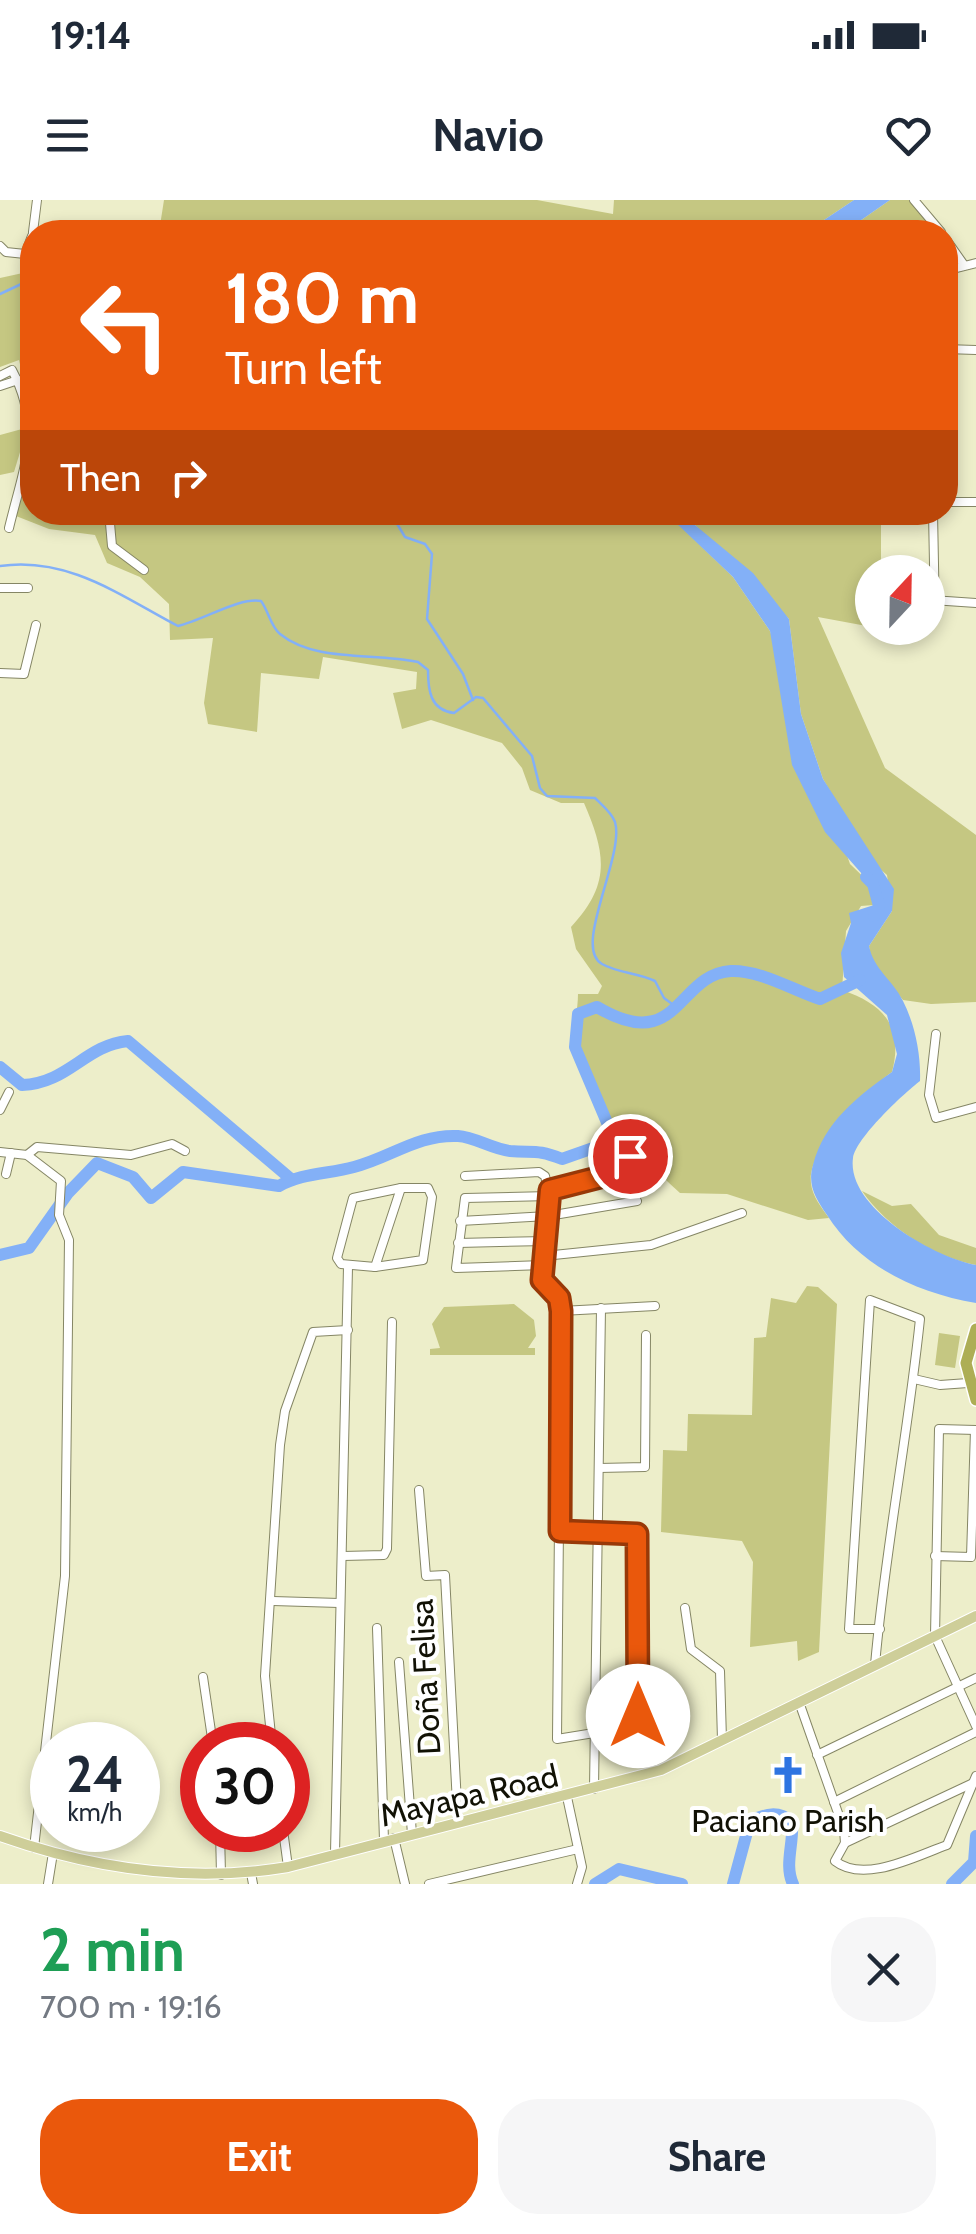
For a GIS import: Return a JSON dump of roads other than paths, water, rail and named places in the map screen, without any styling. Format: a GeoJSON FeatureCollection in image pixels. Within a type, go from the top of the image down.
{"type":"FeatureCollection","features":[{"type":"Feature","properties":{"kind":"highway"},"geometry":{"type":"LineString","coordinates":[[976,1328],[967,1354],[968,1383],[976,1400]]}},
{"type":"Feature","properties":{"kind":"main road","name":"Mayapa Road"},"geometry":{"type":"LineString","coordinates":[[49,1852],[164,1874],[221,1874],[252,1879],[335,1853],[567,1797],[660,1770],[976,1616]]}},
{"type":"Feature","properties":{"kind":"main road","name":"Mayapa Road"},"geometry":{"type":"LineString","coordinates":[[1,1836],[30,1847]]}},
{"type":"Feature","properties":{"kind":"street"},"geometry":{"type":"LineString","coordinates":[[914,200],[931,220]]}},
{"type":"Feature","properties":{"kind":"street"},"geometry":{"type":"LineString","coordinates":[[958,256],[964,265]]}},
{"type":"Feature","properties":{"kind":"street"},"geometry":{"type":"LineString","coordinates":[[958,267],[976,263]]}},
{"type":"Feature","properties":{"kind":"street"},"geometry":{"type":"LineString","coordinates":[[0,376],[12,370],[20,391]]}},
{"type":"Feature","properties":{"kind":"street"},"geometry":{"type":"LineString","coordinates":[[0,386],[18,380]]}},
{"type":"Feature","properties":{"kind":"street"},"geometry":{"type":"LineString","coordinates":[[9,528],[20,489]]}},
{"type":"Feature","properties":{"kind":"street"},"geometry":{"type":"LineString","coordinates":[[110,525],[112,546],[144,570]]}},
{"type":"Feature","properties":{"kind":"street"},"geometry":{"type":"LineString","coordinates":[[932,555],[933,525]]}},
{"type":"Feature","properties":{"kind":"street"},"geometry":{"type":"LineString","coordinates":[[0,588],[28,588]]}},
{"type":"Feature","properties":{"kind":"street"},"geometry":{"type":"LineString","coordinates":[[945,601],[976,604]]}},
{"type":"Feature","properties":{"kind":"street"},"geometry":{"type":"LineString","coordinates":[[0,673],[24,674],[36,625]]}},
{"type":"Feature","properties":{"kind":"street"},"geometry":{"type":"LineString","coordinates":[[936,1034],[929,1096],[936,1118],[976,1107]]}},
{"type":"Feature","properties":{"kind":"street"},"geometry":{"type":"LineString","coordinates":[[0,1110],[9,1092]]}},
{"type":"Feature","properties":{"kind":"street"},"geometry":{"type":"LineString","coordinates":[[630,1138],[630,1156],[620,1172],[550,1193],[466,1198],[456,1268],[652,1245],[742,1213]]}},
{"type":"Feature","properties":{"kind":"street"},"geometry":{"type":"LineString","coordinates":[[27,1155],[36,1148],[131,1155],[172,1144],[185,1151]]}},
{"type":"Feature","properties":{"kind":"street"},"geometry":{"type":"LineString","coordinates":[[0,1152],[27,1155],[61,1181],[59,1214],[69,1240],[65,1576],[51,1722]]}},
{"type":"Feature","properties":{"kind":"street"},"geometry":{"type":"LineString","coordinates":[[6,1174],[11,1153]]}},
{"type":"Feature","properties":{"kind":"street"},"geometry":{"type":"LineString","coordinates":[[464,1176],[539,1172],[550,1193],[542,1280],[559,1298],[561,1311],[557,1739],[594,1733],[638,1716],[637,1534],[560,1531]]}},
{"type":"Feature","properties":{"kind":"street"},"geometry":{"type":"LineString","coordinates":[[375,1266],[401,1188]]}},
{"type":"Feature","properties":{"kind":"street"},"geometry":{"type":"LineString","coordinates":[[401,1188],[428,1188],[432,1198],[423,1260],[348,1267],[337,1258],[353,1198],[401,1188]]}},
{"type":"Feature","properties":{"kind":"street"},"geometry":{"type":"LineString","coordinates":[[460,1221],[548,1216],[637,1201]]}},
{"type":"Feature","properties":{"kind":"street"},"geometry":{"type":"LineString","coordinates":[[458,1243],[546,1241]]}},
{"type":"Feature","properties":{"kind":"street"},"geometry":{"type":"LineString","coordinates":[[335,1853],[348,1267]]}},
{"type":"Feature","properties":{"kind":"street"},"geometry":{"type":"LineString","coordinates":[[875,1666],[914,1380],[920,1319],[870,1300],[848,1629],[880,1629]]}},
{"type":"Feature","properties":{"kind":"street"},"geometry":{"type":"LineString","coordinates":[[561,1311],[655,1306]]}},
{"type":"Feature","properties":{"kind":"street"},"geometry":{"type":"LineString","coordinates":[[594,1790],[601,1308]]}},
{"type":"Feature","properties":{"kind":"street"},"geometry":{"type":"LineString","coordinates":[[343,1556],[384,1555],[386,1549],[392,1322]]}},
{"type":"Feature","properties":{"kind":"street"},"geometry":{"type":"LineString","coordinates":[[270,1722],[265,1676],[284,1411],[313,1332],[348,1330]]}},
{"type":"Feature","properties":{"kind":"street"},"geometry":{"type":"LineString","coordinates":[[599,1468],[644,1467],[646,1335]]}},
{"type":"Feature","properties":{"kind":"street"},"geometry":{"type":"LineString","coordinates":[[914,1380],[940,1385],[968,1383]]}},
{"type":"Feature","properties":{"kind":"street"},"geometry":{"type":"LineString","coordinates":[[834,1802],[976,1729],[934,1636],[935,1556],[939,1429],[976,1430],[970,1558],[935,1556]]}},
{"type":"Feature","properties":{"kind":"street","name":"Doña Felisa"},"geometry":{"type":"LineString","coordinates":[[419,1490],[426,1576],[445,1575],[458,1823]]}},
{"type":"Feature","properties":{"kind":"street"},"geometry":{"type":"LineString","coordinates":[[273,1600],[340,1603]]}},
{"type":"Feature","properties":{"kind":"street"},"geometry":{"type":"LineString","coordinates":[[686,1608],[690,1649],[720,1672],[722,1740]]}},
{"type":"Feature","properties":{"kind":"street"},"geometry":{"type":"LineString","coordinates":[[377,1628],[389,1839],[404,1884]]}},
{"type":"Feature","properties":{"kind":"street"},"geometry":{"type":"LineString","coordinates":[[399,1662],[412,1834]]}},
{"type":"Feature","properties":{"kind":"street"},"geometry":{"type":"LineString","coordinates":[[203,1677],[210,1722]]}},
{"type":"Feature","properties":{"kind":"street"},"geometry":{"type":"LineString","coordinates":[[818,1755],[976,1678]]}},
{"type":"Feature","properties":{"kind":"street"},"geometry":{"type":"LineString","coordinates":[[799,1702],[845,1843]]}},
{"type":"Feature","properties":{"kind":"street"},"geometry":{"type":"LineString","coordinates":[[974,1779],[947,1846],[863,1872],[835,1861],[845,1843],[974,1779]]}},
{"type":"Feature","properties":{"kind":"street"},"geometry":{"type":"LineString","coordinates":[[567,1797],[582,1867],[578,1884]]}},
{"type":"Feature","properties":{"kind":"street"},"geometry":{"type":"LineString","coordinates":[[429,1884],[578,1848]]}},
{"type":"Feature","properties":{"kind":"street"},"geometry":{"type":"LineString","coordinates":[[220,1852],[221,1874]]}},
{"type":"Feature","properties":{"kind":"street"},"geometry":{"type":"LineString","coordinates":[[286,1852],[288,1868]]}},
{"type":"Feature","properties":{"kind":"street"},"geometry":{"type":"LineString","coordinates":[[48,1884],[53,1853]]}},
{"type":"Feature","properties":{"kind":"water"},"geometry":{"type":"Polygon","coordinates":[[[854,200],[890,200],[861,220],[824,220],[854,200]]]}},
{"type":"Feature","properties":{"kind":"water"},"geometry":{"type":"Polygon","coordinates":[[[678,525],[695,525],[753,573],[789,619],[801,714],[823,779],[894,889],[892,911],[869,946],[911,1020],[920,1081],[862,1139],[853,1158],[855,1177],[878,1212],[897,1228],[939,1252],[976,1265],[976,1303],[911,1284],[873,1263],[840,1233],[814,1192],[811,1172],[825,1136],[855,1101],[892,1072],[897,1054],[887,1015],[844,977],[841,953],[851,923],[849,913],[874,905],[879,899],[877,891],[825,832],[792,765],[770,631],[733,577],[678,525]]]}},
{"type":"Feature","properties":{"kind":"waterway"},"geometry":{"type":"LineString","coordinates":[[0,294],[20,285]]}},
{"type":"Feature","properties":{"kind":"waterway"},"geometry":{"type":"LineString","coordinates":[[398,525],[405,537],[425,544],[432,554],[427,619],[463,674],[473,700]]}},
{"type":"Feature","properties":{"kind":"waterway"},"geometry":{"type":"LineString","coordinates":[[0,566],[25,564],[71,573],[115,591],[178,626],[242,602],[261,601],[277,631],[295,643],[328,653],[418,662],[428,670],[432,698],[446,711],[454,713],[476,697],[483,698],[532,756],[540,788],[547,796],[595,798],[611,815],[616,837],[596,921],[594,955],[608,967],[655,981],[664,998],[679,1009]]}},
{"type":"Feature","properties":{"kind":"waterway"},"geometry":{"type":"LineString","coordinates":[[866,877],[873,884],[879,906],[874,916]]}},
{"type":"Feature","properties":{"kind":"waterway"},"geometry":{"type":"LineString","coordinates":[[0,1255],[29,1248],[68,1193],[97,1163],[133,1177],[151,1198],[183,1172],[279,1186],[306,1176],[354,1167],[444,1136],[562,1159],[599,1146],[611,1132],[575,1047],[578,1014],[597,1007],[624,1020],[645,1022],[661,1018],[713,975],[731,971],[765,977],[820,999],[860,980]]}},
{"type":"Feature","properties":{"kind":"waterway"},"geometry":{"type":"LineString","coordinates":[[0,1067],[22,1085],[38,1083],[100,1049],[128,1041],[291,1179]]}},
{"type":"Feature","properties":{"kind":"waterway"},"geometry":{"type":"LineString","coordinates":[[733,1884],[750,1821],[772,1814],[792,1822],[789,1869],[793,1884]]}},
{"type":"Feature","properties":{"kind":"waterway"},"geometry":{"type":"LineString","coordinates":[[952,1884],[974,1862],[976,1836]]}},
{"type":"Feature","properties":{"kind":"waterway"},"geometry":{"type":"LineString","coordinates":[[595,1884],[619,1869],[682,1884]]}},
{"type":"Feature","properties":{"kind":"place","name":"Paciano Parish"},"geometry":{"type":"Point","coordinates":[788,1775]}}]}
